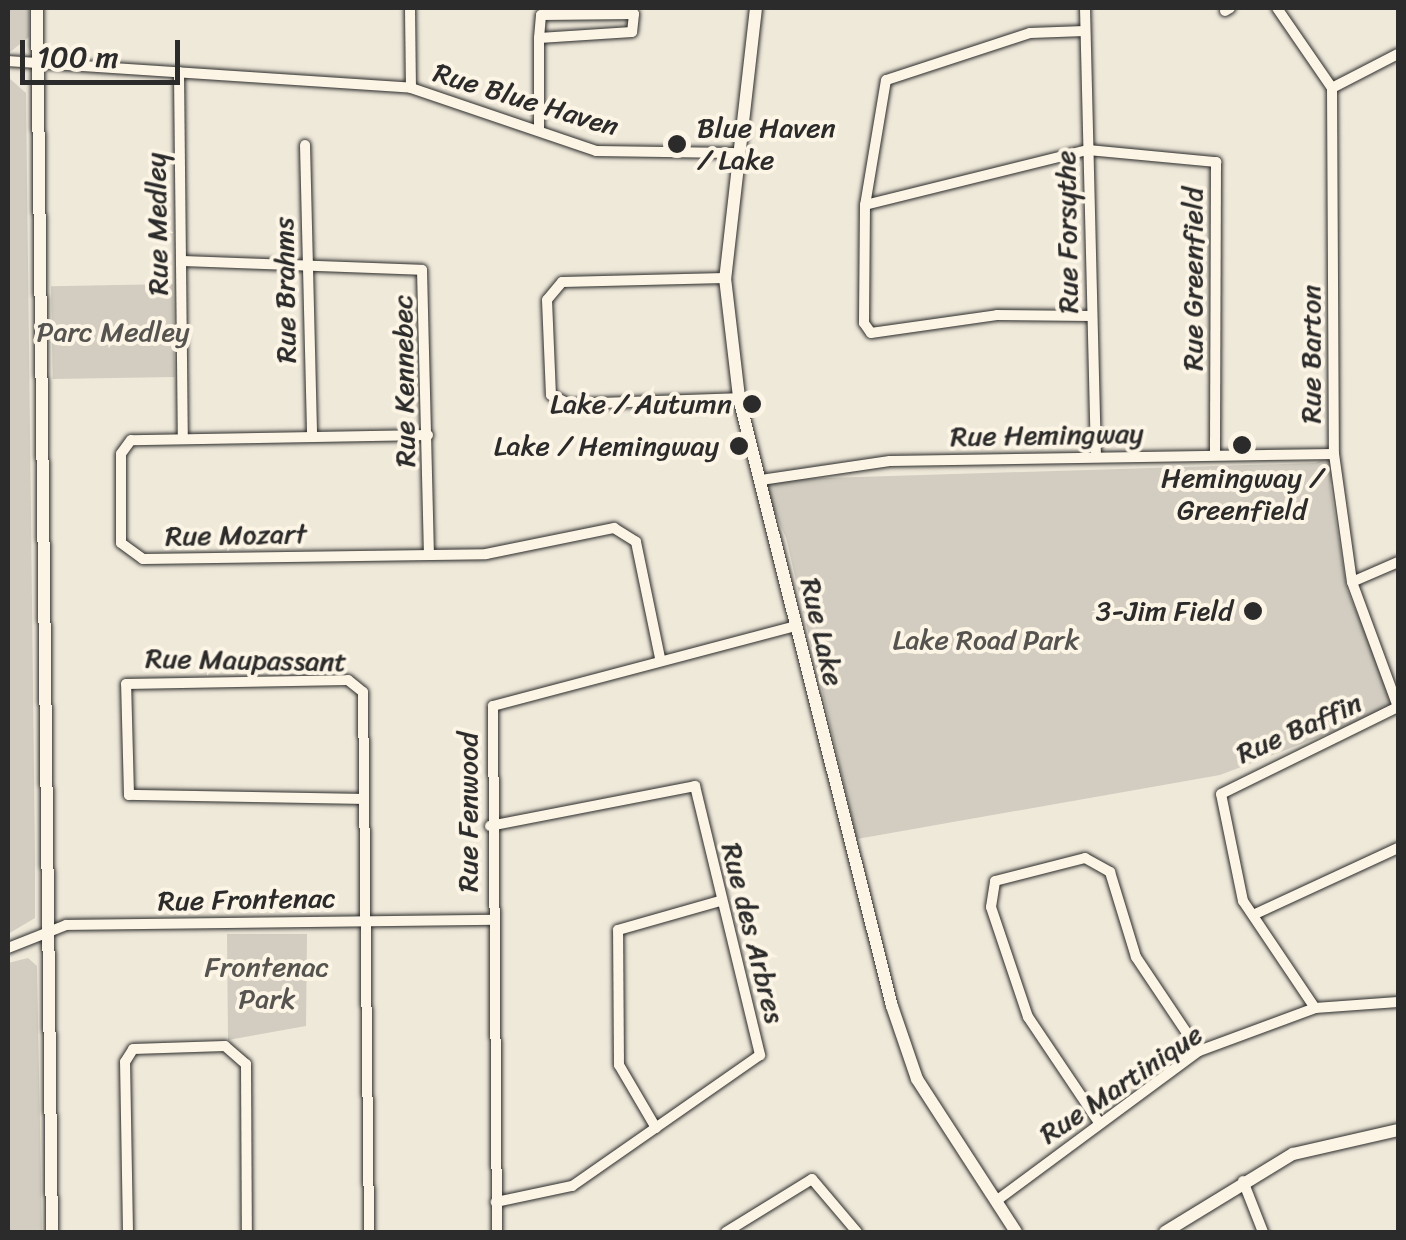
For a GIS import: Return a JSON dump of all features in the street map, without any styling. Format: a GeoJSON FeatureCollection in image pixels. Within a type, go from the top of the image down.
{"type":"FeatureCollection","features":[{"type":"Feature","properties":{"kind":"street"},"geometry":{"type":"LineString","coordinates":[[37,8],[52,1232]]}},
{"type":"Feature","properties":{"kind":"street"},"geometry":{"type":"LineString","coordinates":[[410,8],[411,88]]}},
{"type":"Feature","properties":{"kind":"street","name":"Rue Lake"},"geometry":{"type":"LineString","coordinates":[[756,8],[733,154],[725,278],[739,398],[762,480],[846,842],[917,1079],[1016,1232]]}},
{"type":"Feature","properties":{"kind":"street","name":"Rue Forsythe"},"geometry":{"type":"LineString","coordinates":[[1085,8],[1096,456]]}},
{"type":"Feature","properties":{"kind":"street"},"geometry":{"type":"LineString","coordinates":[[1278,8],[1332,88],[1398,54]]}},
{"type":"Feature","properties":{"kind":"street"},"geometry":{"type":"LineString","coordinates":[[539,38],[632,32],[634,14],[542,14],[539,38],[539,128]]}},
{"type":"Feature","properties":{"kind":"street"},"geometry":{"type":"LineString","coordinates":[[1085,31],[1030,34],[886,80],[865,205],[871,333],[997,315],[1091,316]]}},
{"type":"Feature","properties":{"kind":"street","name":"Rue Blue Haven"},"geometry":{"type":"LineString","coordinates":[[8,61],[411,88],[616,155],[733,154]]}},
{"type":"Feature","properties":{"kind":"street","name":"Rue Medley"},"geometry":{"type":"LineString","coordinates":[[179,72],[182,436]]}},
{"type":"Feature","properties":{"kind":"street","name":"Rue Barton"},"geometry":{"type":"LineString","coordinates":[[1332,88],[1334,454],[1352,582],[1398,707]]}},
{"type":"Feature","properties":{"kind":"street","name":"Rue Brahms"},"geometry":{"type":"LineString","coordinates":[[305,144],[312,434]]}},
{"type":"Feature","properties":{"kind":"street","name":"Rue Greenfield"},"geometry":{"type":"LineString","coordinates":[[865,205],[1088,150],[1216,162],[1215,454]]}},
{"type":"Feature","properties":{"kind":"street","name":"Rue Kennebec"},"geometry":{"type":"LineString","coordinates":[[180,261],[307,262],[422,270],[429,555]]}},
{"type":"Feature","properties":{"kind":"street"},"geometry":{"type":"LineString","coordinates":[[725,278],[562,282],[547,300],[551,396],[569,404],[739,398]]}},
{"type":"Feature","properties":{"kind":"street","name":"Rue Mozart"},"geometry":{"type":"LineString","coordinates":[[428,435],[182,436],[123,444],[121,543],[130,553],[486,554],[614,528],[636,542],[660,658]]}},
{"type":"Feature","properties":{"kind":"street","name":"Rue Hemingway"},"geometry":{"type":"LineString","coordinates":[[762,480],[874,462],[1334,454]]}},
{"type":"Feature","properties":{"kind":"street"},"geometry":{"type":"LineString","coordinates":[[1352,582],[1398,562]]}},
{"type":"Feature","properties":{"kind":"street","name":"Rue Fenwood"},"geometry":{"type":"LineString","coordinates":[[497,1232],[490,826],[492,706],[660,658],[795,626]]}},
{"type":"Feature","properties":{"kind":"street","name":"Rue Maupassant"},"geometry":{"type":"LineString","coordinates":[[362,800],[128,796],[126,684],[358,684],[362,800],[366,921],[369,1232]]}},
{"type":"Feature","properties":{"kind":"street","name":"Rue Baffin"},"geometry":{"type":"LineString","coordinates":[[1314,1008],[1253,915],[1221,811],[1223,788],[1398,707]]}},
{"type":"Feature","properties":{"kind":"street","name":"Rue des Arbres"},"geometry":{"type":"LineString","coordinates":[[490,826],[695,786],[760,1055],[572,1186],[496,1202]]}},
{"type":"Feature","properties":{"kind":"street"},"geometry":{"type":"LineString","coordinates":[[1253,915],[1398,848]]}},
{"type":"Feature","properties":{"kind":"street"},"geometry":{"type":"LineString","coordinates":[[1098,1121],[1028,1017],[991,907],[995,880],[1086,858],[1110,872],[1136,958],[1198,1051]]}},
{"type":"Feature","properties":{"kind":"street"},"geometry":{"type":"LineString","coordinates":[[656,1128],[619,1066],[618,930],[720,902]]}},
{"type":"Feature","properties":{"kind":"street","name":"Rue Frontenac"},"geometry":{"type":"LineString","coordinates":[[8,948],[66,925],[492,920]]}},
{"type":"Feature","properties":{"kind":"street","name":"Rue Martinique"},"geometry":{"type":"LineString","coordinates":[[996,1201],[1098,1121],[1198,1051],[1314,1008],[1398,1002]]}},
{"type":"Feature","properties":{"kind":"street"},"geometry":{"type":"LineString","coordinates":[[128,1232],[125,1062],[133,1049],[225,1046],[246,1059],[248,1232]]}},
{"type":"Feature","properties":{"kind":"street"},"geometry":{"type":"LineString","coordinates":[[1165,1232],[1243,1180],[1354,1133],[1398,1130]]}},
{"type":"Feature","properties":{"kind":"street"},"geometry":{"type":"LineString","coordinates":[[726,1232],[812,1179],[857,1232]]}},
{"type":"Feature","properties":{"kind":"street"},"geometry":{"type":"LineString","coordinates":[[1243,1180],[1263,1232]]}},
{"type":"Feature","properties":{"kind":"green space"},"geometry":{"type":"Polygon","coordinates":[[[8,8],[29,8],[29,37],[10,52],[8,8]]]}},
{"type":"Feature","properties":{"kind":"green space"},"geometry":{"type":"Polygon","coordinates":[[[8,77],[26,93],[35,918],[8,934],[8,77]]]}},
{"type":"Feature","properties":{"kind":"green space","name":"Parc Medley"},"geometry":{"type":"Polygon","coordinates":[[[173,284],[175,377],[53,379],[51,286],[173,284]]]}},
{"type":"Feature","properties":{"kind":"green space","name":"Lake Road Park"},"geometry":{"type":"Polygon","coordinates":[[[1334,454],[1330,485],[1347,590],[1398,707],[1220,775],[857,839],[786,538],[761,480],[1315,463],[1334,454]]]}},
{"type":"Feature","properties":{"kind":"green space","name":"Frontenac Park"},"geometry":{"type":"Polygon","coordinates":[[[227,934],[307,934],[306,1026],[228,1040],[227,934]]]}},
{"type":"Feature","properties":{"kind":"green space"},"geometry":{"type":"Polygon","coordinates":[[[28,958],[37,966],[42,1232],[8,1232],[8,963],[28,958]]]}},
{"type":"Feature","properties":{"kind":"place","name":"Blue Haven / Lake"},"geometry":{"type":"Point","coordinates":[677,144]}},
{"type":"Feature","properties":{"kind":"place","name":"Lake / Autumn"},"geometry":{"type":"Point","coordinates":[752,404]}},
{"type":"Feature","properties":{"kind":"place","name":"Hemingway / Greenfield"},"geometry":{"type":"Point","coordinates":[1242,445]}},
{"type":"Feature","properties":{"kind":"place","name":"Lake / Hemingway"},"geometry":{"type":"Point","coordinates":[739,446]}},
{"type":"Feature","properties":{"kind":"place","name":"3-Jim Field"},"geometry":{"type":"Point","coordinates":[1253,611]}}]}
